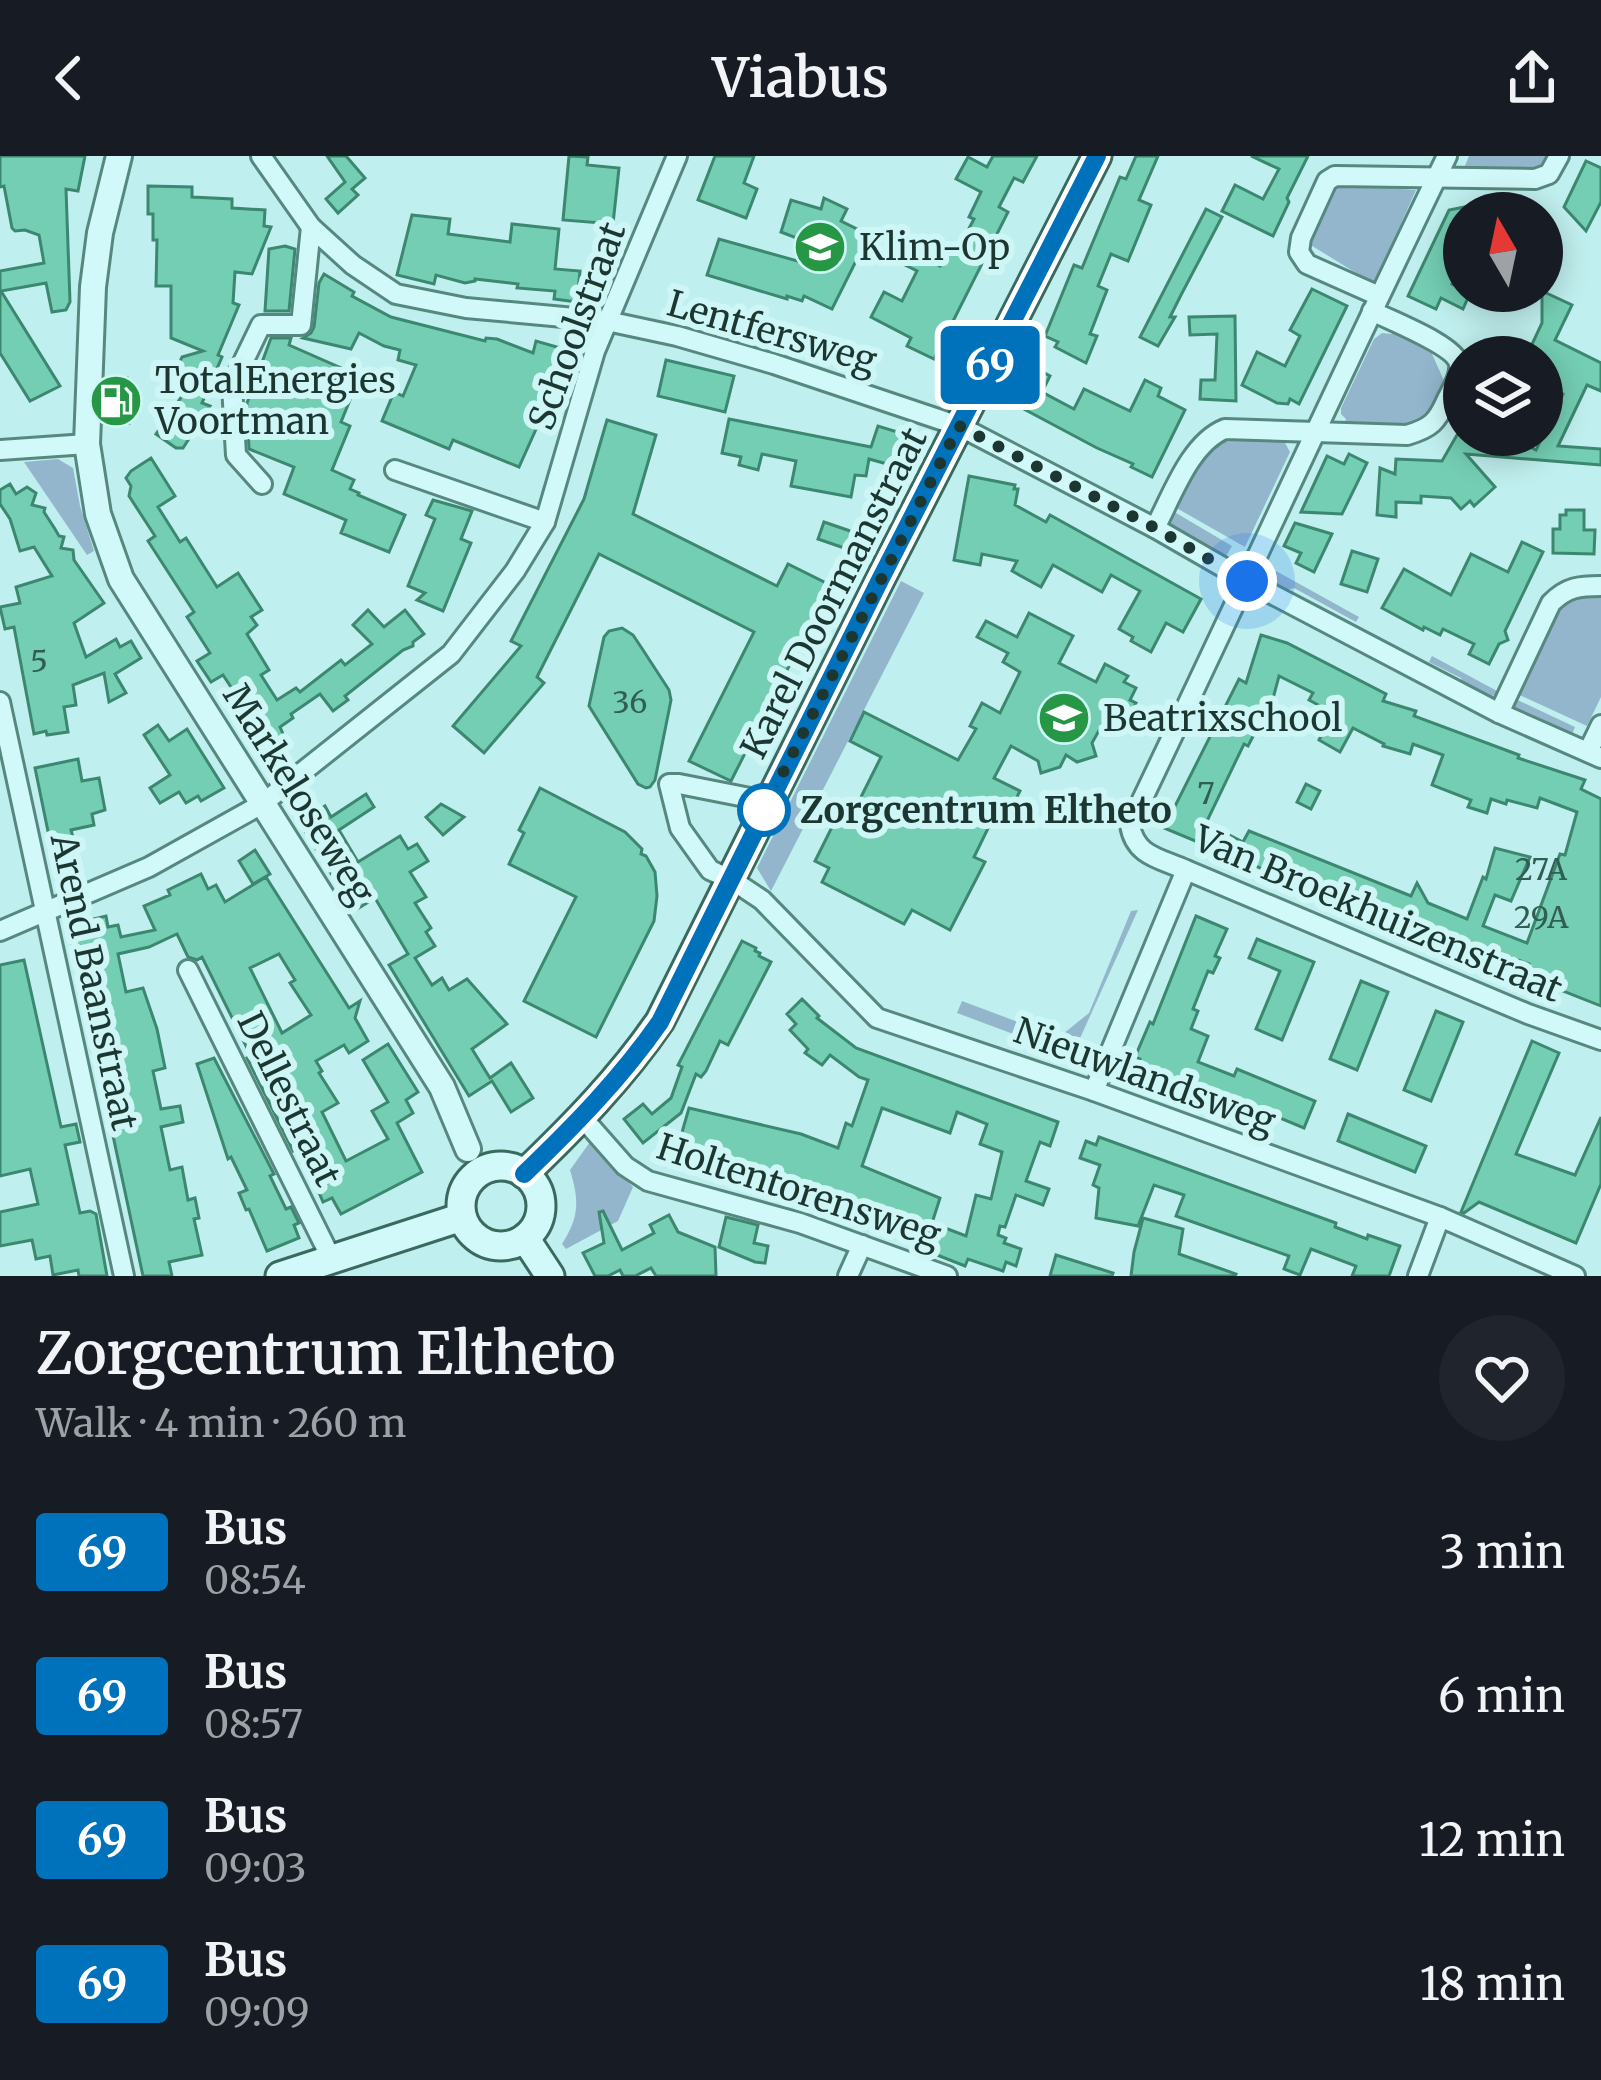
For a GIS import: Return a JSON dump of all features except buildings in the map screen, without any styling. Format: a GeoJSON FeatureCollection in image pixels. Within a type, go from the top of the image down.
{"type":"FeatureCollection","features":[{"type":"Feature","properties":{"kind":"main road","name":"Karel Doormanstraat"},"geometry":{"type":"LineString","coordinates":[[524,1174],[632,1061],[660,1022],[1097,156]]}},
{"type":"Feature","properties":{"kind":"main road"},"geometry":{"type":"LineString","coordinates":[[475,1160],[524,1174],[538,1190],[541,1207],[526,1238],[505,1246],[477,1238],[462,1216],[463,1192],[475,1160]]}},
{"type":"Feature","properties":{"kind":"main road"},"geometry":{"type":"LineString","coordinates":[[280,1276],[462,1216]]}},
{"type":"Feature","properties":{"kind":"main road"},"geometry":{"type":"LineString","coordinates":[[526,1238],[550,1276]]}},
{"type":"Feature","properties":{"kind":"street"},"geometry":{"type":"LineString","coordinates":[[109,196],[119,156]]}},
{"type":"Feature","properties":{"kind":"street"},"geometry":{"type":"LineString","coordinates":[[109,196],[129,156]]}},
{"type":"Feature","properties":{"kind":"street","name":"Lentfersweg"},"geometry":{"type":"LineString","coordinates":[[261,156],[311,227],[353,265],[396,294],[466,308],[608,321],[677,336],[959,426],[1499,713],[1594,755]]}},
{"type":"Feature","properties":{"kind":"street","name":"Schoolstraat"},"geometry":{"type":"LineString","coordinates":[[0,931],[149,867],[262,804],[451,654],[515,571],[545,522],[595,351],[677,156]]}},
{"type":"Feature","properties":{"kind":"street","name":"Van Broekhuizenstraat"},"geometry":{"type":"LineString","coordinates":[[1447,156],[1130,825],[1132,841],[1140,850],[1186,870],[1528,1014],[1601,1040]]}},
{"type":"Feature","properties":{"kind":"street"},"geometry":{"type":"LineString","coordinates":[[1155,528],[1198,446],[1211,434],[1225,429],[1407,435],[1426,430],[1440,416],[1460,371],[1458,359],[1376,303],[1307,264],[1299,252],[1327,181],[1334,176],[1535,179],[1549,175],[1559,156]]}},
{"type":"Feature","properties":{"kind":"street","name":"Markeloseweg"},"geometry":{"type":"LineString","coordinates":[[109,196],[93,286],[86,444],[98,514],[121,579],[442,1087],[475,1160]]}},
{"type":"Feature","properties":{"kind":"street"},"geometry":{"type":"LineString","coordinates":[[262,484],[236,455],[232,385],[261,325],[301,325],[311,227]]}},
{"type":"Feature","properties":{"kind":"street"},"geometry":{"type":"LineString","coordinates":[[0,450],[86,444]]}},
{"type":"Feature","properties":{"kind":"street"},"geometry":{"type":"LineString","coordinates":[[395,470],[545,522]]}},
{"type":"Feature","properties":{"kind":"street"},"geometry":{"type":"LineString","coordinates":[[1499,713],[1551,603],[1566,590],[1601,586]]}},
{"type":"Feature","properties":{"kind":"street","name":"Arend Baanstraat"},"geometry":{"type":"LineString","coordinates":[[2,712],[124,1276]]}},
{"type":"Feature","properties":{"kind":"street"},"geometry":{"type":"LineString","coordinates":[[1594,755],[1601,725]]}},
{"type":"Feature","properties":{"kind":"street","name":"Karel Doormanstraat"},"geometry":{"type":"LineString","coordinates":[[732,880],[710,870],[680,828],[669,784],[750,798],[766,807]]}},
{"type":"Feature","properties":{"kind":"street"},"geometry":{"type":"LineString","coordinates":[[1094,1091],[1186,870]]}},
{"type":"Feature","properties":{"kind":"street","name":"Nieuwlandsweg"},"geometry":{"type":"LineString","coordinates":[[732,880],[762,899],[877,1018],[1094,1091],[1439,1217],[1575,1276]]}},
{"type":"Feature","properties":{"kind":"street","name":"Dellestraat"},"geometry":{"type":"LineString","coordinates":[[188,970],[331,1258]]}},
{"type":"Feature","properties":{"kind":"street","name":"Holtentorensweg"},"geometry":{"type":"LineString","coordinates":[[581,1116],[626,1166],[648,1181],[768,1214],[947,1276]]}},
{"type":"Feature","properties":{"kind":"street"},"geometry":{"type":"LineString","coordinates":[[1418,1276],[1439,1217]]}},
{"type":"Feature","properties":{"kind":"street"},"geometry":{"type":"LineString","coordinates":[[848,1276],[862,1245]]}},
{"type":"Feature","properties":{"kind":"shaded area"},"geometry":{"type":"Polygon","coordinates":[[[1469,156],[1555,156],[1547,171],[1464,168],[1469,156]]]}},
{"type":"Feature","properties":{"kind":"shaded area"},"geometry":{"type":"Polygon","coordinates":[[[1335,184],[1416,190],[1374,284],[1309,244],[1335,184]]]}},
{"type":"Feature","properties":{"kind":"shaded area"},"geometry":{"type":"Polygon","coordinates":[[[1394,329],[1428,345],[1443,379],[1428,417],[1410,428],[1344,424],[1341,408],[1374,339],[1382,333],[1392,334],[1394,329]]]}},
{"type":"Feature","properties":{"kind":"shaded area"},"geometry":{"type":"Polygon","coordinates":[[[1242,433],[1286,436],[1290,452],[1245,547],[1173,506],[1203,445],[1231,441],[1242,433]]]}},
{"type":"Feature","properties":{"kind":"shaded area"},"geometry":{"type":"Polygon","coordinates":[[[58,459],[73,468],[94,551],[87,555],[24,462],[58,459]]]}},
{"type":"Feature","properties":{"kind":"shaded area"},"geometry":{"type":"Polygon","coordinates":[[[1171,510],[1232,546],[1225,558],[1171,528],[1167,520],[1171,510]]]}},
{"type":"Feature","properties":{"kind":"shaded area"},"geometry":{"type":"Polygon","coordinates":[[[1276,571],[1359,617],[1356,622],[1294,588],[1283,591],[1270,583],[1276,571]]]}},
{"type":"Feature","properties":{"kind":"shaded area"},"geometry":{"type":"Polygon","coordinates":[[[901,581],[924,593],[771,891],[757,868],[901,581]]]}},
{"type":"Feature","properties":{"kind":"shaded area"},"geometry":{"type":"Polygon","coordinates":[[[1601,590],[1601,697],[1587,726],[1511,691],[1557,599],[1601,590]]]}},
{"type":"Feature","properties":{"kind":"shaded area"},"geometry":{"type":"Polygon","coordinates":[[[1432,656],[1499,692],[1489,698],[1464,688],[1461,678],[1429,662],[1432,656]]]}},
{"type":"Feature","properties":{"kind":"shaded area"},"geometry":{"type":"Polygon","coordinates":[[[1509,696],[1575,727],[1571,737],[1513,711],[1509,696]]]}},
{"type":"Feature","properties":{"kind":"shaded area"},"geometry":{"type":"Polygon","coordinates":[[[1138,910],[1072,1056],[957,1013],[962,1001],[1042,1031],[1063,1034],[1089,1013],[1131,911],[1138,910]]]}},
{"type":"Feature","properties":{"kind":"shaded area"},"geometry":{"type":"Polygon","coordinates":[[[590,1142],[633,1187],[618,1221],[566,1249],[562,1244],[576,1208],[570,1170],[590,1142]]]}},
{"type":"Feature","properties":{"kind":"bus line","name":"69"},"geometry":{"type":"LineString","coordinates":[[524,1174],[609,1088],[660,1022],[1097,156]]}},
{"type":"Feature","properties":{"kind":"place","name":"Klim-Op"},"geometry":{"type":"Point","coordinates":[820,247]}},
{"type":"Feature","properties":{"kind":"place","name":"TotalEnergies Voortman"},"geometry":{"type":"Point","coordinates":[116,401]}},
{"type":"Feature","properties":{"kind":"place","name":"Beatrixschool"},"geometry":{"type":"Point","coordinates":[1064,718]}},
{"type":"Feature","properties":{"kind":"place","name":"Zorgcentrum Eltheto"},"geometry":{"type":"Point","coordinates":[764,810]}},
{"type":"Feature","properties":{"kind":"route"},"geometry":{"type":"LineString","coordinates":[[764,810],[959,426],[1247,581]]}}]}
